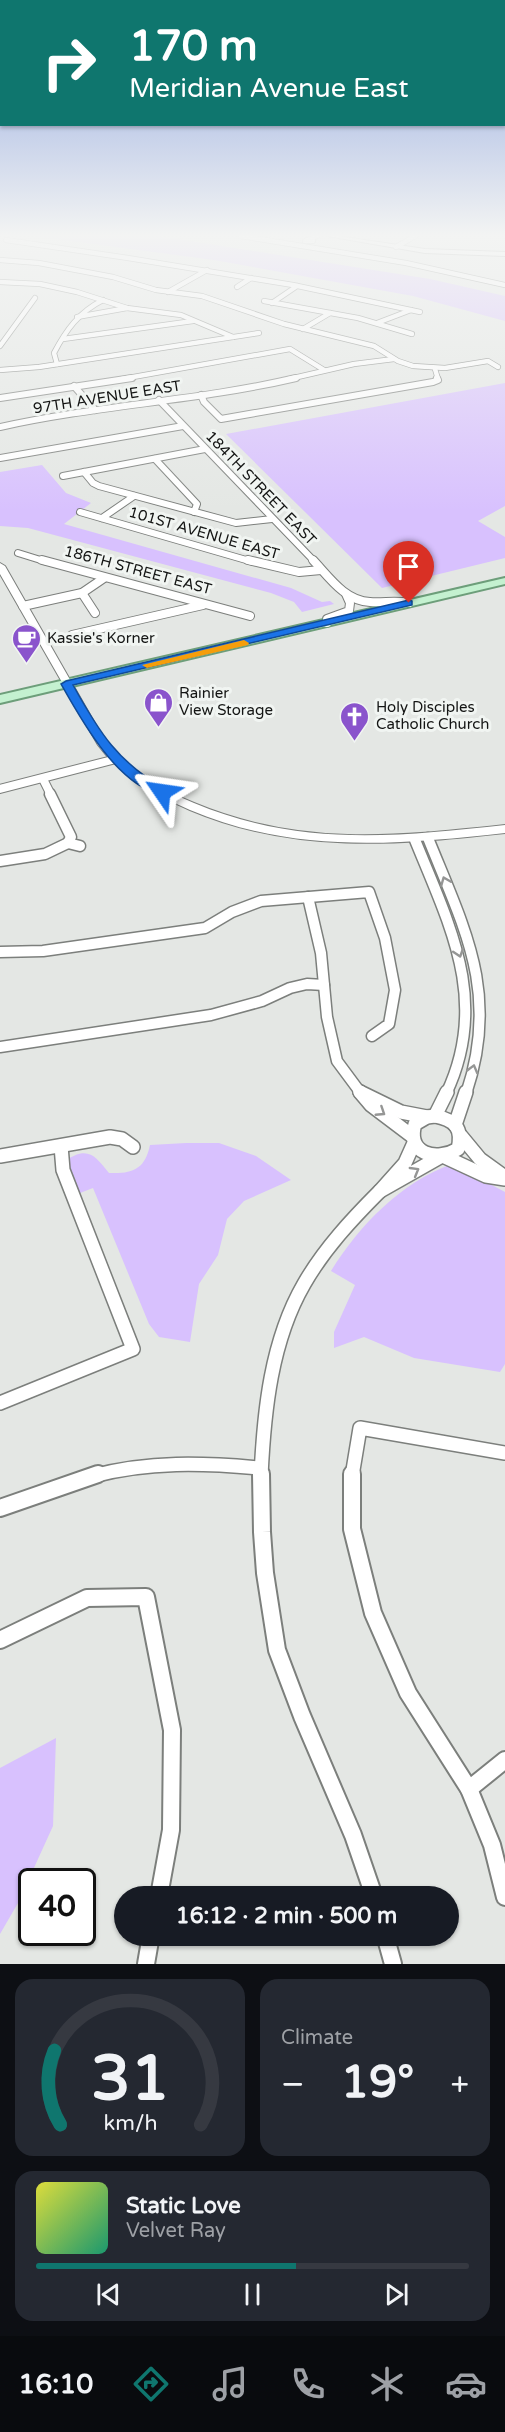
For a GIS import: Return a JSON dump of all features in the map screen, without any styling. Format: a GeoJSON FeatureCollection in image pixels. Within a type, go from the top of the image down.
{"type":"FeatureCollection","features":[{"type":"Feature","properties":{"kind":"main road"},"geometry":{"type":"LineString","coordinates":[[0,699],[505,581]]}},
{"type":"Feature","properties":{"kind":"street"},"geometry":{"type":"LineString","coordinates":[[0,346],[13,328]]}},
{"type":"Feature","properties":{"kind":"street"},"geometry":{"type":"LineString","coordinates":[[57,364],[54,353],[70,328]]}},
{"type":"Feature","properties":{"kind":"street"},"geometry":{"type":"LineString","coordinates":[[63,339],[142,328]]}},
{"type":"Feature","properties":{"kind":"street"},"geometry":{"type":"LineString","coordinates":[[212,328],[233,337]]}},
{"type":"Feature","properties":{"kind":"street"},"geometry":{"type":"LineString","coordinates":[[298,328],[374,346],[387,351],[394,359],[414,367],[435,369],[488,361],[498,367]]}},
{"type":"Feature","properties":{"kind":"street"},"geometry":{"type":"LineString","coordinates":[[392,328],[412,334]]}},
{"type":"Feature","properties":{"kind":"street"},"geometry":{"type":"LineString","coordinates":[[0,370],[57,364],[259,333]]}},
{"type":"Feature","properties":{"kind":"street"},"geometry":{"type":"LineString","coordinates":[[0,398],[226,364],[290,349],[324,370]]}},
{"type":"Feature","properties":{"kind":"street","name":"97TH AVENUE EAST"},"geometry":{"type":"LineString","coordinates":[[0,427],[95,410],[258,386],[324,370],[394,359]]}},
{"type":"Feature","properties":{"kind":"street"},"geometry":{"type":"LineString","coordinates":[[201,395],[204,402],[221,419],[433,382],[438,380],[435,369]]}},
{"type":"Feature","properties":{"kind":"street"},"geometry":{"type":"LineString","coordinates":[[74,386],[95,410]]}},
{"type":"Feature","properties":{"kind":"street","name":"184TH STREET EAST"},"geometry":{"type":"LineString","coordinates":[[159,400],[346,594],[357,601],[369,603],[396,600],[409,603]]}},
{"type":"Feature","properties":{"kind":"street"},"geometry":{"type":"LineString","coordinates":[[0,458],[183,426]]}},
{"type":"Feature","properties":{"kind":"street"},"geometry":{"type":"LineString","coordinates":[[63,476],[205,449]]}},
{"type":"Feature","properties":{"kind":"street"},"geometry":{"type":"LineString","coordinates":[[155,459],[197,504],[194,512]]}},
{"type":"Feature","properties":{"kind":"street"},"geometry":{"type":"LineString","coordinates":[[84,472],[93,483],[236,523],[272,519]]}},
{"type":"Feature","properties":{"kind":"street"},"geometry":{"type":"LineString","coordinates":[[102,518],[134,496]]}},
{"type":"Feature","properties":{"kind":"street","name":"101ST AVENUE EAST"},"geometry":{"type":"LineString","coordinates":[[80,512],[276,568],[299,572],[321,570]]}},
{"type":"Feature","properties":{"kind":"street","name":"186TH STREET EAST"},"geometry":{"type":"LineString","coordinates":[[18,553],[250,616]]}},
{"type":"Feature","properties":{"kind":"street"},"geometry":{"type":"LineString","coordinates":[[0,566],[91,728],[116,759],[148,784],[194,808],[254,828],[331,841],[415,840],[505,829]]}},
{"type":"Feature","properties":{"kind":"street"},"geometry":{"type":"LineString","coordinates":[[23,606],[82,593],[104,578]]}},
{"type":"Feature","properties":{"kind":"street"},"geometry":{"type":"LineString","coordinates":[[82,593],[95,613]]}},
{"type":"Feature","properties":{"kind":"street"},"geometry":{"type":"LineString","coordinates":[[327,623],[327,619],[349,610],[350,603],[346,594]]}},
{"type":"Feature","properties":{"kind":"street"},"geometry":{"type":"LineString","coordinates":[[72,635],[206,604]]}},
{"type":"Feature","properties":{"kind":"street"},"geometry":{"type":"LineString","coordinates":[[0,789],[116,759]]}},
{"type":"Feature","properties":{"kind":"street"},"geometry":{"type":"LineString","coordinates":[[0,861],[45,854],[68,843],[71,837],[43,779]]}},
{"type":"Feature","properties":{"kind":"street"},"geometry":{"type":"LineString","coordinates":[[380,1191],[458,1149],[458,1130],[478,1050],[481,991],[469,943],[428,838]]}},
{"type":"Feature","properties":{"kind":"street"},"geometry":{"type":"LineString","coordinates":[[371,1886],[363,1857],[313,1745],[278,1653],[264,1578],[259,1487],[269,1386],[286,1329],[303,1286],[349,1222],[410,1156],[415,1124],[431,1116],[451,1085],[463,1052],[467,1022],[462,961],[415,840]]}},
{"type":"Feature","properties":{"kind":"street"},"geometry":{"type":"LineString","coordinates":[[68,843],[80,846]]}},
{"type":"Feature","properties":{"kind":"street"},"geometry":{"type":"LineString","coordinates":[[0,952],[43,951],[204,928],[232,912],[261,901],[369,892],[385,938],[395,990],[389,1024],[372,1036]]}},
{"type":"Feature","properties":{"kind":"street"},"geometry":{"type":"LineString","coordinates":[[308,897],[321,953],[327,1017],[337,1061],[368,1104],[398,1123],[425,1154],[443,1157],[486,1176],[505,1178]]}},
{"type":"Feature","properties":{"kind":"street"},"geometry":{"type":"LineString","coordinates":[[0,1047],[211,1015],[262,1001],[290,988],[307,984],[324,985]]}},
{"type":"Feature","properties":{"kind":"street"},"geometry":{"type":"LineString","coordinates":[[360,1092],[401,1112],[450,1120],[480,1159],[505,1178]]}},
{"type":"Feature","properties":{"kind":"street"},"geometry":{"type":"LineString","coordinates":[[0,1156],[110,1137],[122,1139],[133,1147]]}},
{"type":"Feature","properties":{"kind":"street"},"geometry":{"type":"LineString","coordinates":[[0,1403],[133,1348],[63,1170],[61,1146]]}},
{"type":"Feature","properties":{"kind":"street"},"geometry":{"type":"LineString","coordinates":[[505,1453],[360,1428],[352,1471],[352,1529],[373,1613],[408,1693],[469,1789],[492,1845],[505,1897]]}},
{"type":"Feature","properties":{"kind":"street"},"geometry":{"type":"LineString","coordinates":[[1,1506],[76,1480],[155,1464],[261,1468]]}},
{"type":"Feature","properties":{"kind":"street"},"geometry":{"type":"LineString","coordinates":[[0,1640],[87,1598],[146,1598],[172,1730],[171,1830],[161,1886]]}},
{"type":"Feature","properties":{"kind":"street"},"geometry":{"type":"LineString","coordinates":[[469,1789],[505,1760]]}},
{"type":"Feature","properties":{"kind":"street"},"geometry":{"type":"LineString","coordinates":[[146,1964],[149,1946]]}},
{"type":"Feature","properties":{"kind":"street"},"geometry":{"type":"LineString","coordinates":[[388,1946],[393,1964]]}},
{"type":"Feature","properties":{"kind":"shaded area"},"geometry":{"type":"Polygon","coordinates":[[[505,383],[505,506],[478,521],[505,537],[505,558],[382,588],[226,434],[505,383]]]}},
{"type":"Feature","properties":{"kind":"shaded area"},"geometry":{"type":"Polygon","coordinates":[[[42,465],[66,493],[91,503],[64,524],[291,588],[322,602],[330,601],[334,604],[302,612],[294,602],[271,593],[28,528],[0,526],[0,472],[42,465]]]}},
{"type":"Feature","properties":{"kind":"shaded area"},"geometry":{"type":"Polygon","coordinates":[[[219,1143],[256,1156],[291,1180],[244,1201],[227,1219],[218,1255],[199,1284],[190,1342],[159,1337],[149,1324],[93,1188],[80,1193],[67,1164],[68,1159],[75,1155],[87,1153],[96,1158],[109,1173],[131,1171],[145,1160],[150,1145],[219,1143]]]}},
{"type":"Feature","properties":{"kind":"shaded area"},"geometry":{"type":"Polygon","coordinates":[[[452,1164],[505,1192],[505,1364],[500,1372],[414,1358],[364,1337],[334,1348],[334,1332],[355,1285],[331,1271],[368,1222],[383,1207],[416,1182],[452,1164]]]}},
{"type":"Feature","properties":{"kind":"shaded area"},"geometry":{"type":"Polygon","coordinates":[[[56,1738],[53,1826],[34,1868],[18,1868],[18,1903],[0,1934],[0,1768],[56,1738]]]}},
{"type":"Feature","properties":{"kind":"slow traffic"},"geometry":{"type":"LineString","coordinates":[[147,665],[244,643]]}},
{"type":"Feature","properties":{"kind":"place","name":"Kassie's Korner"},"geometry":{"type":"Point","coordinates":[26,664]}},
{"type":"Feature","properties":{"kind":"place","name":"Rainier View Storage"},"geometry":{"type":"Point","coordinates":[158,728]}},
{"type":"Feature","properties":{"kind":"place","name":"Holy Disciples Catholic Church"},"geometry":{"type":"Point","coordinates":[355,742]}},
{"type":"Feature","properties":{"kind":"route"},"geometry":{"type":"LineString","coordinates":[[162,792],[116,759],[91,728],[66,684],[409,603]]}}]}
